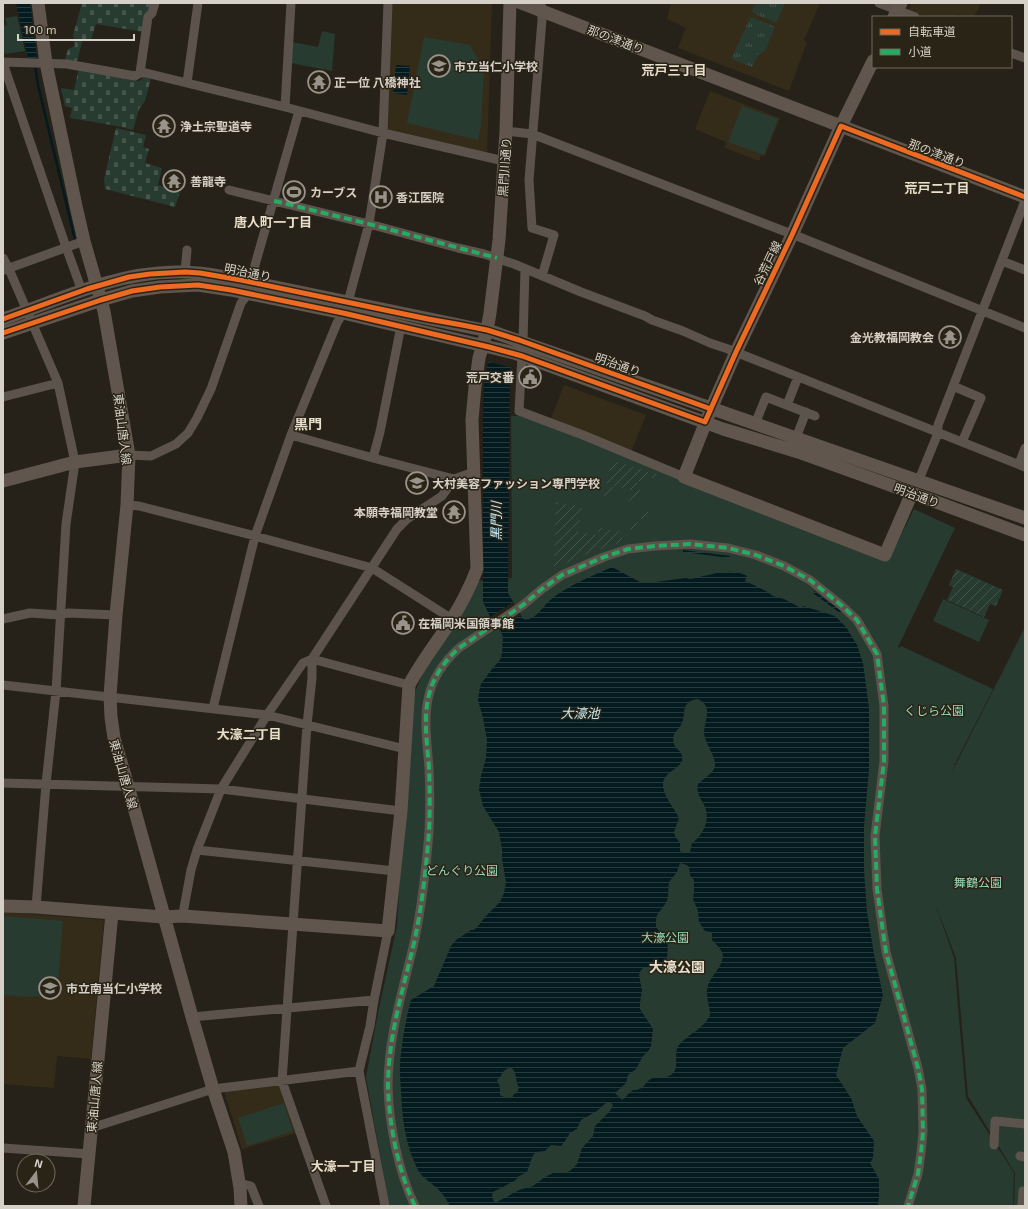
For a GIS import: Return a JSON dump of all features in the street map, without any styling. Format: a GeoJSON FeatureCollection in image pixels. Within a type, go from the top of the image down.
{"type":"FeatureCollection","features":[{"type":"Feature","properties":{"kind":"street","name":"東油山唐人線"},"geometry":{"type":"LineString","coordinates":[[38,3],[43,63],[84,241],[104,311],[129,455],[127,505],[116,615],[110,696],[114,738],[212,1089],[234,1152],[240,1183],[241,1206]]}},
{"type":"Feature","properties":{"kind":"street"},"geometry":{"type":"LineString","coordinates":[[140,73],[148,17],[152,13],[155,3]]}},
{"type":"Feature","properties":{"kind":"street"},"geometry":{"type":"LineString","coordinates":[[187,83],[198,3]]}},
{"type":"Feature","properties":{"kind":"street"},"geometry":{"type":"LineString","coordinates":[[285,107],[291,3]]}},
{"type":"Feature","properties":{"kind":"street"},"geometry":{"type":"LineString","coordinates":[[213,708],[255,536],[291,435],[337,323],[346,308],[369,224],[383,133],[388,3]]}},
{"type":"Feature","properties":{"kind":"street","name":"黒門川通り"},"geometry":{"type":"LineString","coordinates":[[409,685],[416,671],[452,619],[468,591],[477,569],[472,420],[479,358],[486,346],[490,331],[490,313],[499,240],[506,131],[510,3]]}},
{"type":"Feature","properties":{"kind":"street","name":"那の津通り"},"geometry":{"type":"LineString","coordinates":[[521,3],[541,6],[841,126],[1025,197]]}},
{"type":"Feature","properties":{"kind":"street"},"geometry":{"type":"LineString","coordinates":[[879,3],[913,16]]}},
{"type":"Feature","properties":{"kind":"street"},"geometry":{"type":"LineString","coordinates":[[541,6],[542,20],[529,180],[532,228],[554,235],[542,276]]}},
{"type":"Feature","properties":{"kind":"street"},"geometry":{"type":"LineString","coordinates":[[1012,53],[1025,58]]}},
{"type":"Feature","properties":{"kind":"street"},"geometry":{"type":"LineString","coordinates":[[82,291],[3,63],[67,64],[135,76],[140,73],[146,73],[383,133],[504,161]]}},
{"type":"Feature","properties":{"kind":"street","name":"谷荒戸線"},"geometry":{"type":"LineString","coordinates":[[684,477],[710,409],[792,235],[841,126],[872,63]]}},
{"type":"Feature","properties":{"kind":"street"},"geometry":{"type":"LineString","coordinates":[[3,481],[75,462],[129,455],[151,456],[176,444],[188,433],[211,389],[241,303],[250,288],[252,272],[274,201],[299,111]]}},
{"type":"Feature","properties":{"kind":"street"},"geometry":{"type":"LineString","coordinates":[[506,131],[532,134],[802,238],[1025,328]]}},
{"type":"Feature","properties":{"kind":"street"},"geometry":{"type":"LineString","coordinates":[[229,190],[369,224],[497,258],[1022,465],[1025,448]]}},
{"type":"Feature","properties":{"kind":"street"},"geometry":{"type":"LineString","coordinates":[[518,355],[519,411],[583,435],[684,477],[885,554],[938,433],[938,425],[1025,201]]}},
{"type":"Feature","properties":{"kind":"street"},"geometry":{"type":"LineString","coordinates":[[6,270],[84,241]]}},
{"type":"Feature","properties":{"kind":"street"},"geometry":{"type":"LineString","coordinates":[[185,272],[187,250]]}},
{"type":"Feature","properties":{"kind":"street"},"geometry":{"type":"LineString","coordinates":[[3,258],[6,270],[30,317],[58,383],[75,462],[66,524],[56,692],[46,784],[36,907]]}},
{"type":"Feature","properties":{"kind":"street"},"geometry":{"type":"LineString","coordinates":[[1002,261],[1025,270]]}},
{"type":"Feature","properties":{"kind":"street"},"geometry":{"type":"LineString","coordinates":[[521,340],[526,269]]}},
{"type":"Feature","properties":{"kind":"street","name":"明治通り"},"geometry":{"type":"LineString","coordinates":[[3,333],[30,317],[82,291],[97,286],[140,275],[174,272],[200,273],[250,288],[346,308],[490,331],[521,340],[710,409],[796,438],[915,487],[1025,535]]}},
{"type":"Feature","properties":{"kind":"street","name":"明治通り"},"geometry":{"type":"LineString","coordinates":[[3,319],[65,313],[100,300],[132,291],[198,285],[231,290],[250,288]]}},
{"type":"Feature","properties":{"kind":"street","name":"明治通り"},"geometry":{"type":"LineString","coordinates":[[346,308],[401,326],[518,355],[761,442],[1025,518]]}},
{"type":"Feature","properties":{"kind":"street"},"geometry":{"type":"LineString","coordinates":[[373,458],[380,432],[401,326]]}},
{"type":"Feature","properties":{"kind":"street"},"geometry":{"type":"LineString","coordinates":[[787,405],[798,377]]}},
{"type":"Feature","properties":{"kind":"street"},"geometry":{"type":"LineString","coordinates":[[4,394],[58,383]]}},
{"type":"Feature","properties":{"kind":"street"},"geometry":{"type":"LineString","coordinates":[[953,386],[981,398],[962,442]]}},
{"type":"Feature","properties":{"kind":"street"},"geometry":{"type":"LineString","coordinates":[[755,424],[766,397],[815,416]]}},
{"type":"Feature","properties":{"kind":"street"},"geometry":{"type":"LineString","coordinates":[[796,438],[806,412]]}},
{"type":"Feature","properties":{"kind":"street"},"geometry":{"type":"LineString","coordinates":[[291,435],[454,479],[474,472]]}},
{"type":"Feature","properties":{"kind":"street"},"geometry":{"type":"LineString","coordinates":[[326,1206],[282,1081],[307,725],[312,678],[312,659],[397,529],[408,519],[442,496],[454,479]]}},
{"type":"Feature","properties":{"kind":"street"},"geometry":{"type":"LineString","coordinates":[[127,505],[139,506],[372,568],[452,619]]}},
{"type":"Feature","properties":{"kind":"street"},"geometry":{"type":"LineString","coordinates":[[415,1206],[402,1169],[393,1136],[390,1113],[389,1070],[396,1014],[415,938],[424,889],[429,824],[429,771],[425,716],[428,694],[432,683],[450,656],[469,640],[517,609],[562,575],[604,557],[628,549],[690,544],[728,548],[756,555],[784,566],[810,580],[857,620],[877,654],[884,706],[884,761],[875,836],[877,889],[886,952],[918,1068],[922,1089],[923,1132],[921,1153],[918,1174],[908,1206]]}},
{"type":"Feature","properties":{"kind":"street"},"geometry":{"type":"LineString","coordinates":[[3,619],[30,613],[60,615],[68,613],[116,615]]}},
{"type":"Feature","properties":{"kind":"street"},"geometry":{"type":"LineString","coordinates":[[183,916],[191,870],[197,850],[221,789],[267,715],[303,662],[312,659],[409,685],[401,811],[388,932],[370,1026],[359,1071],[385,1206]]}},
{"type":"Feature","properties":{"kind":"street"},"geometry":{"type":"LineString","coordinates":[[3,685],[267,715],[405,749]]}},
{"type":"Feature","properties":{"kind":"street"},"geometry":{"type":"LineString","coordinates":[[3,783],[221,789],[401,811]]}},
{"type":"Feature","properties":{"kind":"street"},"geometry":{"type":"LineString","coordinates":[[197,850],[395,871]]}},
{"type":"Feature","properties":{"kind":"street"},"geometry":{"type":"LineString","coordinates":[[3,906],[36,907],[163,917],[183,916],[388,932]]}},
{"type":"Feature","properties":{"kind":"street","name":"東油山唐人線"},"geometry":{"type":"LineString","coordinates":[[84,1206],[112,913]]}},
{"type":"Feature","properties":{"kind":"street"},"geometry":{"type":"LineString","coordinates":[[192,1017],[374,1000]]}},
{"type":"Feature","properties":{"kind":"street"},"geometry":{"type":"LineString","coordinates":[[92,1128],[212,1089],[359,1071]]}},
{"type":"Feature","properties":{"kind":"street"},"geometry":{"type":"LineString","coordinates":[[994,1145],[995,1121],[1025,1124]]}},
{"type":"Feature","properties":{"kind":"street"},"geometry":{"type":"LineString","coordinates":[[3,1148],[89,1154]]}},
{"type":"Feature","properties":{"kind":"street"},"geometry":{"type":"LineString","coordinates":[[240,1183],[251,1186],[259,1206]]}},
{"type":"Feature","properties":{"kind":"street"},"geometry":{"type":"LineString","coordinates":[[1022,1206],[1023,1191],[1025,1191]]}},
{"type":"Feature","properties":{"kind":"shaded area","name":"市立当仁小学校"},"geometry":{"type":"Polygon","coordinates":[[[392,3],[492,3],[487,154],[386,129],[392,3]]]}},
{"type":"Feature","properties":{"kind":"shaded area"},"geometry":{"type":"Polygon","coordinates":[[[671,3],[820,3],[804,40],[807,42],[789,91],[678,48],[686,28],[667,19],[671,3]]]}},
{"type":"Feature","properties":{"kind":"shaded area"},"geometry":{"type":"Polygon","coordinates":[[[912,3],[981,3],[974,16],[961,16],[957,14],[956,16],[922,16],[908,11],[912,3]]]}},
{"type":"Feature","properties":{"kind":"shaded area"},"geometry":{"type":"Polygon","coordinates":[[[710,91],[780,118],[765,156],[761,155],[759,161],[725,148],[726,142],[695,129],[710,91]]]}},
{"type":"Feature","properties":{"kind":"shaded area"},"geometry":{"type":"Polygon","coordinates":[[[564,385],[646,415],[631,452],[551,418],[564,385]]]}},
{"type":"Feature","properties":{"kind":"shaded area","name":"市立南当仁小学校"},"geometry":{"type":"Polygon","coordinates":[[[3,912],[104,920],[91,1059],[57,1056],[54,1088],[3,1084],[3,912]]]}},
{"type":"Feature","properties":{"kind":"shaded area"},"geometry":{"type":"Polygon","coordinates":[[[279,1085],[297,1133],[242,1149],[224,1091],[279,1085]]]}},
{"type":"Feature","properties":{"kind":"green space"},"geometry":{"type":"Polygon","coordinates":[[[82,3],[151,3],[143,32],[96,24],[91,40],[83,39],[77,61],[65,60],[68,49],[75,46],[73,35],[82,3]]]}},
{"type":"Feature","properties":{"kind":"green space"},"geometry":{"type":"Polygon","coordinates":[[[756,3],[785,3],[776,23],[753,13],[752,11],[756,3]]]}},
{"type":"Feature","properties":{"kind":"green space"},"geometry":{"type":"Polygon","coordinates":[[[17,16],[25,51],[5,54],[3,49],[3,26],[7,25],[5,18],[17,16]]]}},
{"type":"Feature","properties":{"kind":"green space"},"geometry":{"type":"Polygon","coordinates":[[[752,17],[775,27],[765,51],[758,55],[752,67],[732,59],[732,57],[750,18],[752,17]]]}},
{"type":"Feature","properties":{"kind":"green space"},"geometry":{"type":"Polygon","coordinates":[[[322,31],[335,34],[332,71],[291,63],[292,42],[318,47],[322,31]]]}},
{"type":"Feature","properties":{"kind":"green space"},"geometry":{"type":"Polygon","coordinates":[[[424,37],[470,45],[484,71],[481,125],[478,140],[407,123],[424,37]]]}},
{"type":"Feature","properties":{"kind":"green space"},"geometry":{"type":"Polygon","coordinates":[[[79,68],[139,81],[145,77],[151,78],[145,101],[139,109],[133,130],[70,118],[72,108],[65,106],[61,88],[74,90],[79,68]]]}},
{"type":"Feature","properties":{"kind":"green space"},"geometry":{"type":"Polygon","coordinates":[[[742,106],[778,119],[764,155],[728,142],[742,106]]]}},
{"type":"Feature","properties":{"kind":"green space"},"geometry":{"type":"Polygon","coordinates":[[[116,128],[146,135],[143,147],[149,149],[145,163],[162,168],[158,185],[180,192],[175,207],[105,189],[104,179],[116,128]]]}},
{"type":"Feature","properties":{"kind":"green space","name":"大濠公園"},"geometry":{"type":"Polygon","coordinates":[[[511,416],[520,416],[579,437],[889,560],[914,509],[955,528],[898,647],[900,648],[901,646],[993,689],[955,764],[952,764],[955,765],[952,772],[1025,627],[1025,1206],[1014,1206],[1015,1173],[968,1096],[956,958],[934,900],[954,958],[966,1098],[1014,1173],[1013,1206],[389,1206],[366,1077],[397,926],[410,705],[425,667],[478,581],[512,578],[511,416]]]}},
{"type":"Feature","properties":{"kind":"green space"},"geometry":{"type":"Polygon","coordinates":[[[611,460],[659,475],[657,478],[644,478],[644,485],[637,479],[635,480],[639,487],[640,494],[639,500],[635,502],[629,504],[630,489],[613,486],[611,498],[604,497],[611,460]]]}},
{"type":"Feature","properties":{"kind":"green space"},"geometry":{"type":"Polygon","coordinates":[[[556,502],[582,506],[578,532],[598,535],[599,528],[623,532],[622,542],[587,554],[554,569],[556,502]]]}},
{"type":"Feature","properties":{"kind":"green space"},"geometry":{"type":"Polygon","coordinates":[[[643,511],[647,511],[650,516],[647,521],[643,521],[640,518],[640,514],[643,511]]]}},
{"type":"Feature","properties":{"kind":"green space"},"geometry":{"type":"Polygon","coordinates":[[[633,522],[637,522],[640,527],[637,532],[633,532],[630,529],[630,525],[633,522]]]}},
{"type":"Feature","properties":{"kind":"green space"},"geometry":{"type":"Polygon","coordinates":[[[956,569],[1003,590],[996,606],[990,604],[984,617],[947,600],[953,587],[949,585],[956,569]]]}},
{"type":"Feature","properties":{"kind":"green space"},"geometry":{"type":"Polygon","coordinates":[[[943,599],[989,620],[979,642],[933,621],[943,599]]]}},
{"type":"Feature","properties":{"kind":"green space"},"geometry":{"type":"Polygon","coordinates":[[[3,916],[63,921],[57,995],[27,997],[3,995],[3,916]]]}},
{"type":"Feature","properties":{"kind":"green space"},"geometry":{"type":"Polygon","coordinates":[[[284,1103],[293,1131],[247,1146],[238,1118],[284,1103]]]}},
{"type":"Feature","properties":{"kind":"water"},"geometry":{"type":"Polygon","coordinates":[[[16,3],[30,3],[37,59],[28,59],[16,3]]]}},
{"type":"Feature","properties":{"kind":"water"},"geometry":{"type":"Polygon","coordinates":[[[396,65],[410,66],[407,95],[393,93],[396,65]]]}},
{"type":"Feature","properties":{"kind":"water","name":"大濠池"},"geometry":{"type":"Polygon","coordinates":[[[488,362],[510,367],[508,593],[523,619],[531,619],[555,596],[587,578],[612,567],[640,582],[648,583],[686,578],[690,579],[719,573],[733,572],[747,576],[745,581],[773,596],[784,599],[801,608],[803,606],[835,616],[846,627],[857,645],[863,663],[869,708],[869,770],[864,826],[864,870],[867,912],[883,995],[875,1023],[843,1048],[836,1075],[851,1098],[857,1116],[874,1141],[873,1158],[870,1163],[879,1179],[878,1206],[450,1206],[440,1191],[418,1170],[410,1151],[405,1131],[400,1076],[403,1040],[411,1000],[434,986],[451,946],[456,940],[471,930],[474,930],[500,902],[504,893],[506,882],[499,832],[483,806],[479,789],[486,758],[487,741],[478,700],[479,692],[481,684],[500,660],[503,638],[501,631],[493,622],[483,602],[484,383],[488,362]],[[698,699],[692,700],[686,705],[683,721],[673,737],[675,746],[682,754],[682,760],[677,767],[666,776],[663,786],[667,798],[679,818],[674,832],[680,843],[680,851],[682,852],[690,852],[692,843],[702,833],[706,824],[706,810],[697,788],[698,784],[714,769],[715,766],[714,758],[704,733],[707,714],[706,706],[698,699]],[[680,863],[677,872],[669,882],[666,903],[657,915],[656,920],[656,927],[667,939],[667,959],[661,969],[644,967],[639,975],[642,990],[640,1009],[653,1029],[651,1046],[643,1056],[636,1069],[628,1075],[626,1083],[615,1093],[622,1100],[633,1090],[640,1089],[653,1078],[670,1076],[674,1072],[676,1066],[677,1048],[704,1024],[710,1015],[707,989],[708,984],[720,966],[723,957],[722,952],[712,940],[712,932],[705,931],[699,922],[698,911],[693,899],[694,880],[690,875],[689,867],[680,863]],[[511,1067],[508,1068],[497,1080],[500,1087],[500,1095],[506,1098],[512,1098],[514,1094],[517,1093],[519,1087],[516,1075],[511,1067]],[[607,1102],[597,1111],[581,1120],[577,1129],[570,1133],[561,1146],[551,1145],[545,1151],[536,1152],[533,1155],[527,1172],[519,1176],[516,1180],[493,1192],[492,1196],[494,1202],[497,1202],[519,1190],[533,1186],[553,1173],[564,1173],[570,1171],[577,1164],[582,1148],[593,1136],[595,1126],[610,1111],[613,1105],[610,1102],[607,1102]]]}},
{"type":"Feature","properties":{"kind":"water"},"geometry":{"type":"Polygon","coordinates":[[[683,550],[730,556],[730,558],[683,552],[683,550]]]}},
{"type":"Feature","properties":{"kind":"water"},"geometry":{"type":"Polygon","coordinates":[[[814,591],[841,611],[840,613],[813,593],[814,591]]]}},
{"type":"Feature","properties":{"kind":"pier"},"geometry":{"type":"Polygon","coordinates":[[[513,602],[521,615],[499,629],[490,617],[513,602]]]}},
{"type":"Feature","properties":{"kind":"waterway"},"geometry":{"type":"LineString","coordinates":[[35,65],[38,85],[75,240]]}},
{"type":"Feature","properties":{"kind":"marked path"},"geometry":{"type":"LineString","coordinates":[[274,201],[369,224],[497,258]]}},
{"type":"Feature","properties":{"kind":"marked path"},"geometry":{"type":"LineString","coordinates":[[415,1206],[399,1163],[392,1131],[388,1086],[393,1032],[417,929],[425,874],[430,800],[426,719],[430,690],[436,676],[459,648],[523,605],[562,575],[604,557],[628,549],[690,544],[728,548],[756,555],[784,566],[810,580],[857,620],[877,654],[884,706],[884,761],[875,836],[877,889],[886,952],[918,1068],[922,1089],[923,1132],[921,1153],[918,1174],[908,1206]]}},
{"type":"Feature","properties":{"kind":"cycle path"},"geometry":{"type":"LineString","coordinates":[[3,333],[132,291],[160,287],[198,285],[231,290],[343,313],[489,347],[522,356],[705,422],[841,126],[1025,197]]}},
{"type":"Feature","properties":{"kind":"cycle path"},"geometry":{"type":"LineString","coordinates":[[3,319],[87,289],[129,277],[185,272],[200,273],[487,330],[519,340],[711,409]]}},
{"type":"Feature","properties":{"kind":"place","name":"市立当仁小学校"},"geometry":{"type":"Point","coordinates":[439,66]}},
{"type":"Feature","properties":{"kind":"place","name":"正一位 八橋神社"},"geometry":{"type":"Point","coordinates":[319,82]}},
{"type":"Feature","properties":{"kind":"place","name":"浄土宗聖道寺"},"geometry":{"type":"Point","coordinates":[164,126]}},
{"type":"Feature","properties":{"kind":"place","name":"善龍寺"},"geometry":{"type":"Point","coordinates":[174,181]}},
{"type":"Feature","properties":{"kind":"place","name":"カーブス"},"geometry":{"type":"Point","coordinates":[294,192]}},
{"type":"Feature","properties":{"kind":"place","name":"香江医院"},"geometry":{"type":"Point","coordinates":[381,197]}},
{"type":"Feature","properties":{"kind":"place","name":"金光教福岡教会"},"geometry":{"type":"Point","coordinates":[950,337]}},
{"type":"Feature","properties":{"kind":"place","name":"荒戸交番"},"geometry":{"type":"Point","coordinates":[530,377]}},
{"type":"Feature","properties":{"kind":"place","name":"大村美容ファッション専門学校"},"geometry":{"type":"Point","coordinates":[417,483]}},
{"type":"Feature","properties":{"kind":"place","name":"本願寺福岡教堂"},"geometry":{"type":"Point","coordinates":[454,512]}},
{"type":"Feature","properties":{"kind":"place","name":"在福岡米国領事館"},"geometry":{"type":"Point","coordinates":[403,623]}},
{"type":"Feature","properties":{"kind":"place","name":"市立南当仁小学校"},"geometry":{"type":"Point","coordinates":[50,988]}},
{"type":"Feature","properties":{"kind":"district","name":"荒戸三丁目"},"geometry":{"type":"Point","coordinates":[674,70]}},
{"type":"Feature","properties":{"kind":"district","name":"荒戸二丁目"},"geometry":{"type":"Point","coordinates":[937,188]}},
{"type":"Feature","properties":{"kind":"district","name":"唐人町一丁目"},"geometry":{"type":"Point","coordinates":[273,222]}},
{"type":"Feature","properties":{"kind":"district","name":"黒門"},"geometry":{"type":"Point","coordinates":[308,423]}},
{"type":"Feature","properties":{"kind":"district","name":"大濠二丁目"},"geometry":{"type":"Point","coordinates":[249,734]}},
{"type":"Feature","properties":{"kind":"district","name":"大濠公園"},"geometry":{"type":"Point","coordinates":[677,966]}},
{"type":"Feature","properties":{"kind":"district","name":"大濠一丁目"},"geometry":{"type":"Point","coordinates":[343,1166]}},
{"type":"Feature","properties":{"kind":"water label","name":"黒門川"},"geometry":{"type":"Point","coordinates":[496,521]}},
{"type":"Feature","properties":{"kind":"park label","name":"くじら公園"},"geometry":{"type":"Point","coordinates":[934,710]}},
{"type":"Feature","properties":{"kind":"park label","name":"どんぐり公園"},"geometry":{"type":"Point","coordinates":[462,870]}},
{"type":"Feature","properties":{"kind":"park label","name":"舞鶴公園"},"geometry":{"type":"Point","coordinates":[978,882]}}]}
